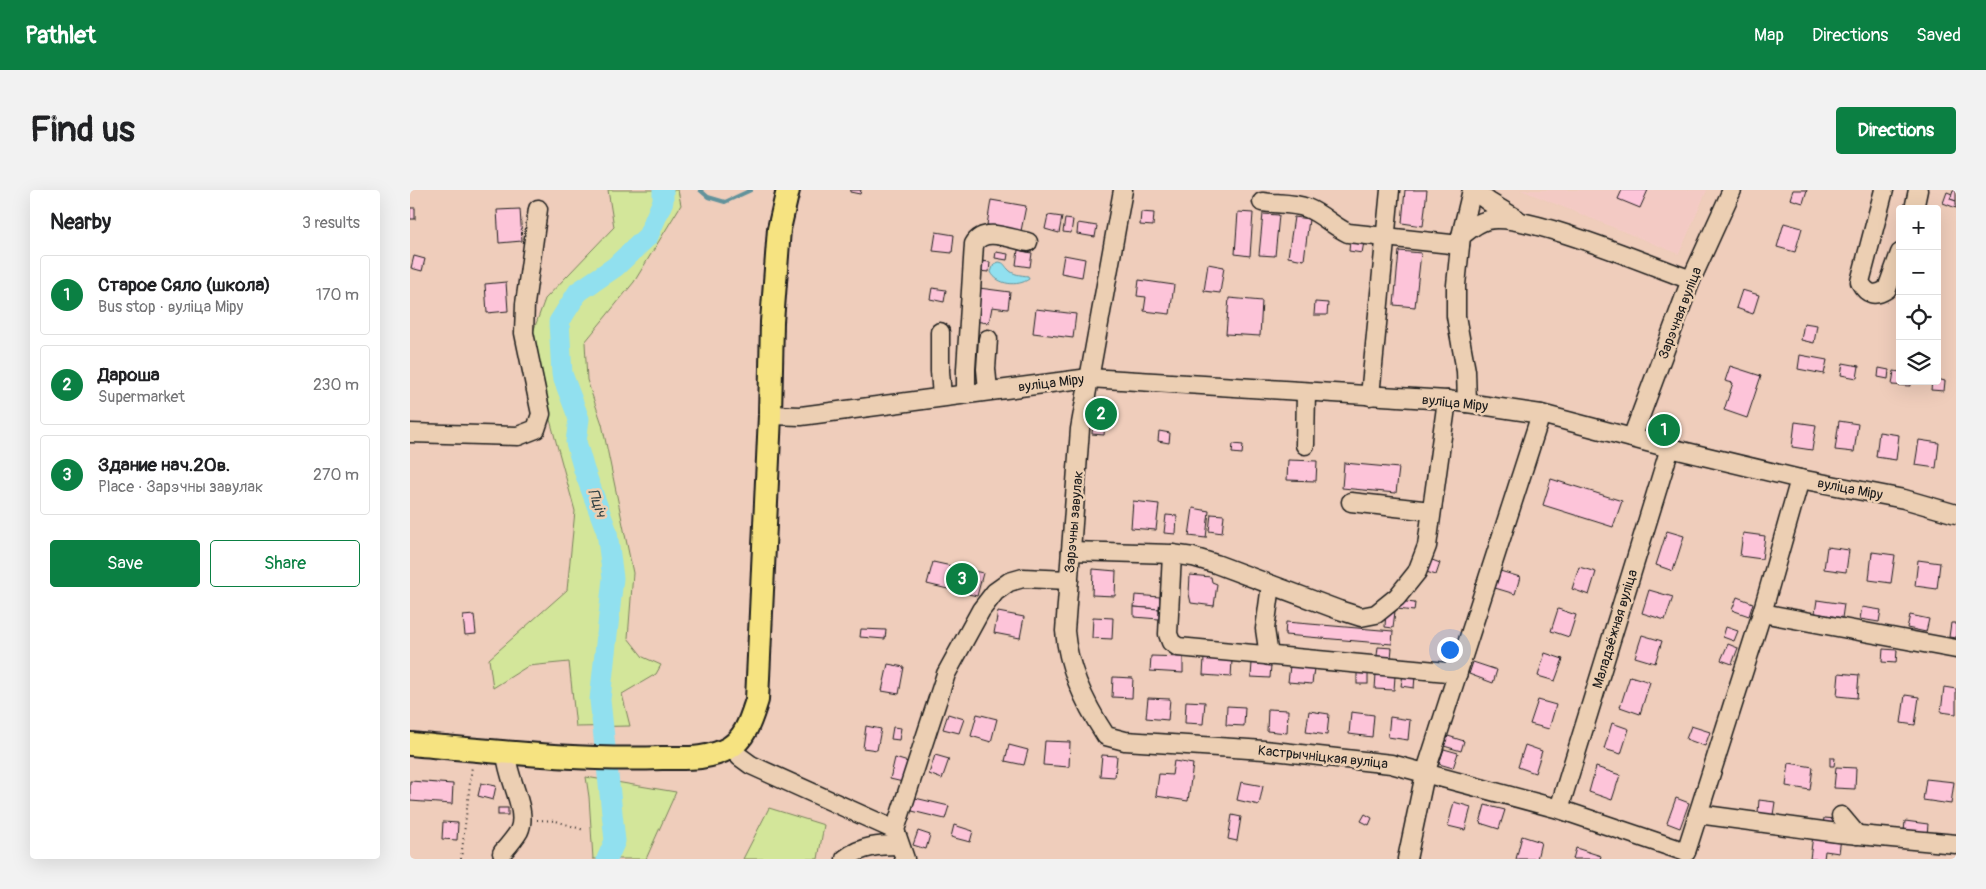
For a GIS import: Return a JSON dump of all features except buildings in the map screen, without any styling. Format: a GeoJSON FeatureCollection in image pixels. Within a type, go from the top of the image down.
{"type":"FeatureCollection","features":[{"type":"Feature","properties":{"kind":"main road"},"geometry":{"type":"LineString","coordinates":[[410,744],[578,757],[632,759],[701,757],[716,754],[730,747],[741,738],[751,721],[757,700],[770,415],[772,322],[779,229],[788,190]]}},
{"type":"Feature","properties":{"kind":"street","name":"Зарэчны завулак"},"geometry":{"type":"LineString","coordinates":[[900,845],[946,674],[981,610],[995,592],[1009,582],[1023,578],[1069,580],[1080,428],[1123,190]]}},
{"type":"Feature","properties":{"kind":"street"},"geometry":{"type":"LineString","coordinates":[[1370,396],[1390,190]]}},
{"type":"Feature","properties":{"kind":"street"},"geometry":{"type":"LineString","coordinates":[[1467,403],[1466,371],[1456,316],[1456,285],[1461,240],[1472,190],[1519,221]]}},
{"type":"Feature","properties":{"kind":"street","name":"Зарэчная вуліца"},"geometry":{"type":"LineString","coordinates":[[1632,438],[1691,280],[1732,190]]}},
{"type":"Feature","properties":{"kind":"street"},"geometry":{"type":"LineString","coordinates":[[1884,190],[1860,282],[1865,290],[1871,294],[1879,294],[1888,289],[1896,265]]}},
{"type":"Feature","properties":{"kind":"street"},"geometry":{"type":"LineString","coordinates":[[1915,205],[1918,190]]}},
{"type":"Feature","properties":{"kind":"street"},"geometry":{"type":"LineString","coordinates":[[1262,202],[1305,207],[1335,227],[1348,233],[1386,238],[1461,240],[1473,227],[1488,220],[1519,221],[1573,237],[1691,280]]}},
{"type":"Feature","properties":{"kind":"street"},"geometry":{"type":"LineString","coordinates":[[410,434],[518,436],[536,429],[542,414],[524,333],[525,304],[538,209]]}},
{"type":"Feature","properties":{"kind":"street"},"geometry":{"type":"LineString","coordinates":[[966,393],[974,244],[977,239],[987,234],[1028,242]]}},
{"type":"Feature","properties":{"kind":"street"},"geometry":{"type":"LineString","coordinates":[[940,332],[942,397]]}},
{"type":"Feature","properties":{"kind":"street"},"geometry":{"type":"LineString","coordinates":[[988,339],[986,369],[988,390]]}},
{"type":"Feature","properties":{"kind":"street","name":"вуліца Міру"},"geometry":{"type":"LineString","coordinates":[[770,415],[801,416],[1089,378],[1447,400],[1541,414],[1670,448],[1800,479],[1904,499],[1956,514]]}},
{"type":"Feature","properties":{"kind":"street"},"geometry":{"type":"LineString","coordinates":[[1305,445],[1306,392]]}},
{"type":"Feature","properties":{"kind":"street"},"geometry":{"type":"LineString","coordinates":[[1071,551],[1172,554],[1193,557],[1361,616],[1376,614],[1397,597],[1417,572],[1427,546],[1447,400]]}},
{"type":"Feature","properties":{"kind":"street"},"geometry":{"type":"LineString","coordinates":[[1407,859],[1425,774],[1541,414]]}},
{"type":"Feature","properties":{"kind":"street","name":"Маладзёжная вуліца"},"geometry":{"type":"LineString","coordinates":[[1559,809],[1670,448]]}},
{"type":"Feature","properties":{"kind":"street"},"geometry":{"type":"LineString","coordinates":[[1687,856],[1698,814],[1762,613],[1800,479]]}},
{"type":"Feature","properties":{"kind":"street"},"geometry":{"type":"LineString","coordinates":[[1351,502],[1431,511]]}},
{"type":"Feature","properties":{"kind":"street"},"geometry":{"type":"LineString","coordinates":[[1172,554],[1168,634],[1171,642],[1178,647],[1458,673]]}},
{"type":"Feature","properties":{"kind":"street","name":"Кастрычніцкая вуліца"},"geometry":{"type":"LineString","coordinates":[[1069,580],[1065,630],[1067,652],[1094,717],[1106,736],[1125,742],[1264,750],[1391,764],[1559,809],[1687,856]]}},
{"type":"Feature","properties":{"kind":"street"},"geometry":{"type":"LineString","coordinates":[[1269,656],[1265,629],[1272,585]]}},
{"type":"Feature","properties":{"kind":"street"},"geometry":{"type":"LineString","coordinates":[[1762,613],[1956,649]]}},
{"type":"Feature","properties":{"kind":"street"},"geometry":{"type":"LineString","coordinates":[[730,747],[751,765],[900,845]]}},
{"type":"Feature","properties":{"kind":"street"},"geometry":{"type":"LineString","coordinates":[[502,852],[518,832],[522,819],[522,810],[508,772],[506,752]]}},
{"type":"Feature","properties":{"kind":"street"},"geometry":{"type":"LineString","coordinates":[[1698,814],[1856,835],[1956,844]]}},
{"type":"Feature","properties":{"kind":"street"},"geometry":{"type":"LineString","coordinates":[[1841,816],[1856,835]]}},
{"type":"Feature","properties":{"kind":"street"},"geometry":{"type":"LineString","coordinates":[[845,859],[850,855],[873,846],[900,845]]}},
{"type":"Feature","properties":{"kind":"path"},"geometry":{"type":"LineString","coordinates":[[461,859],[474,749]]}},
{"type":"Feature","properties":{"kind":"path"},"geometry":{"type":"LineString","coordinates":[[522,819],[556,821],[584,830]]}},
{"type":"Feature","properties":{"kind":"shaded area"},"geometry":{"type":"Polygon","coordinates":[[[1521,190],[1707,190],[1679,254],[1521,190]]]}},
{"type":"Feature","properties":{"kind":"green space"},"geometry":{"type":"Polygon","coordinates":[[[608,190],[678,190],[681,205],[634,282],[585,342],[587,380],[602,424],[633,573],[628,638],[643,657],[661,665],[656,674],[622,694],[630,726],[576,727],[569,662],[528,666],[493,688],[489,659],[567,590],[575,511],[529,343],[545,299],[614,227],[608,190]]]}},
{"type":"Feature","properties":{"kind":"green space"},"geometry":{"type":"Polygon","coordinates":[[[586,777],[676,792],[646,859],[593,859],[586,777]]]}},
{"type":"Feature","properties":{"kind":"green space"},"geometry":{"type":"Polygon","coordinates":[[[769,808],[824,825],[818,859],[743,859],[769,808]]]}},
{"type":"Feature","properties":{"kind":"water"},"geometry":{"type":"Polygon","coordinates":[[[999,262],[1012,272],[1028,276],[1029,279],[1014,284],[998,280],[991,272],[994,264],[999,262]]]}},
{"type":"Feature","properties":{"kind":"waterway","name":"Пціч"},"geometry":{"type":"LineString","coordinates":[[607,859],[615,841],[600,700],[613,578],[607,532],[584,470],[576,442],[579,419],[562,374],[559,322],[578,292],[615,267],[648,236],[663,201],[663,190]]}},
{"type":"Feature","properties":{"kind":"waterway"},"geometry":{"type":"LineString","coordinates":[[700,190],[708,197],[725,202],[751,190]]}},
{"type":"Feature","properties":{"kind":"place","name":"Дароша"},"geometry":{"type":"Point","coordinates":[1101,414]}},
{"type":"Feature","properties":{"kind":"place","name":"Старое Сяло (школа)"},"geometry":{"type":"Point","coordinates":[1664,430]}},
{"type":"Feature","properties":{"kind":"place","name":"Здание нач.20в."},"geometry":{"type":"Point","coordinates":[962,579]}}]}
